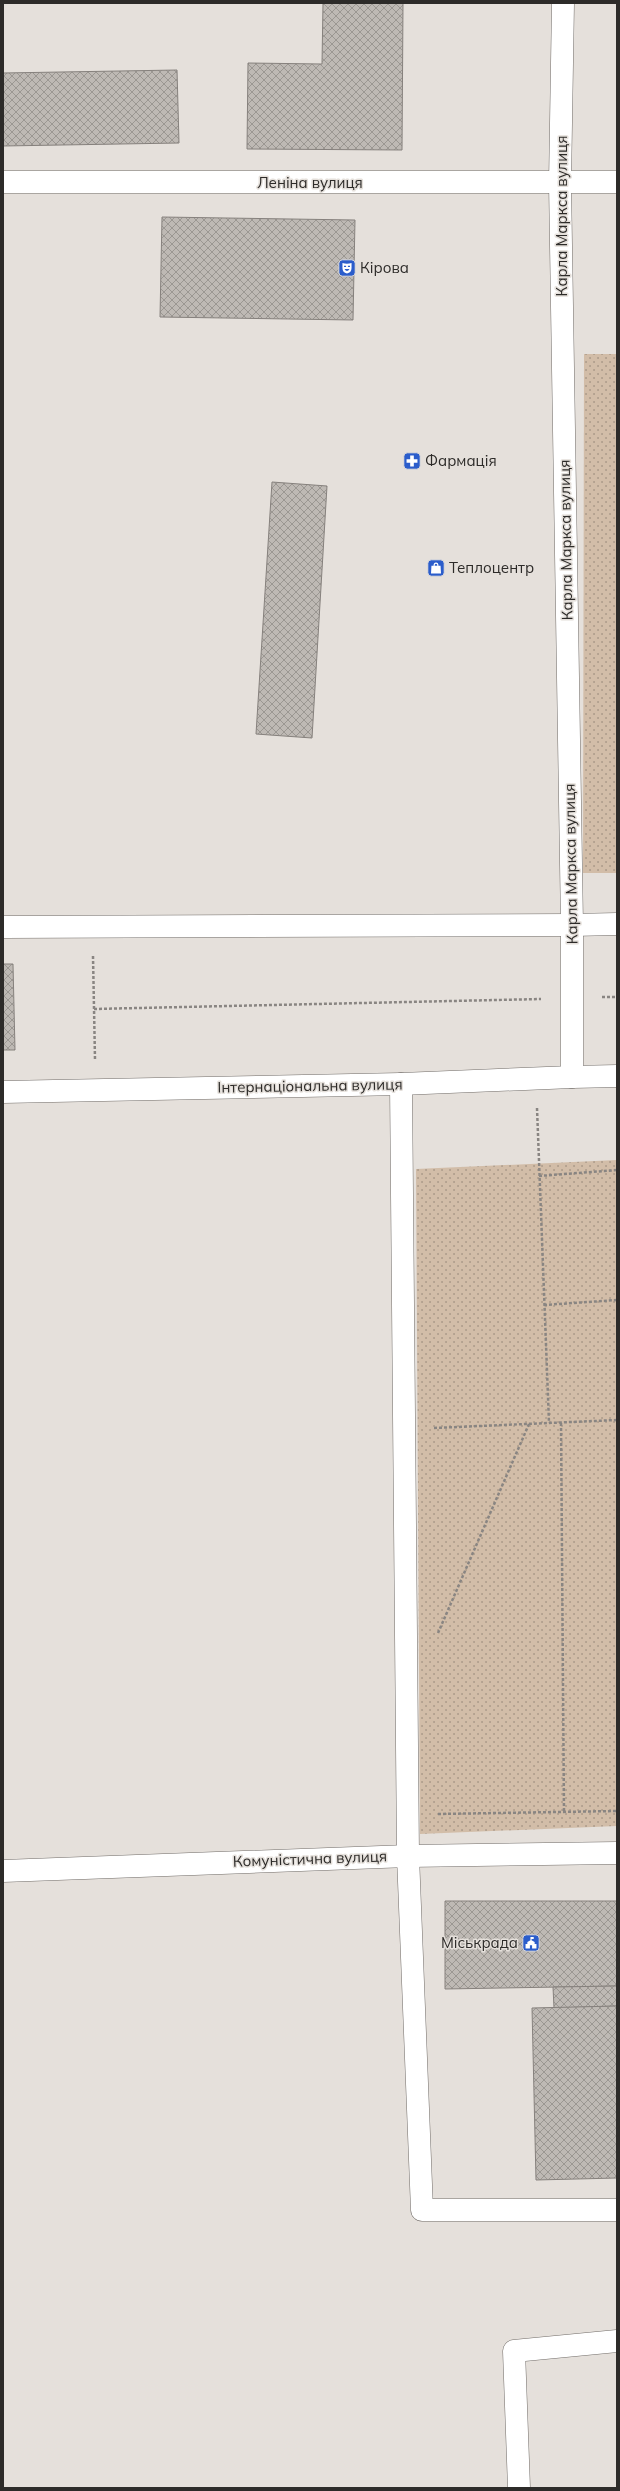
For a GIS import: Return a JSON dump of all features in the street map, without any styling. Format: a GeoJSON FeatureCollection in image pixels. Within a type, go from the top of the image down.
{"type":"FeatureCollection","features":[{"type":"Feature","properties":{"kind":"street","name":"Карла Маркса вулиця"},"geometry":{"type":"LineString","coordinates":[[563,3],[560,183],[573,998],[572,1077]]}},
{"type":"Feature","properties":{"kind":"street","name":"Леніна вулиця"},"geometry":{"type":"LineString","coordinates":[[3,182],[617,182]]}},
{"type":"Feature","properties":{"kind":"street"},"geometry":{"type":"LineString","coordinates":[[3,927],[617,924]]}},
{"type":"Feature","properties":{"kind":"street","name":"Інтернаціональна вулиця"},"geometry":{"type":"LineString","coordinates":[[3,1092],[95,1092],[401,1084],[617,1076]]}},
{"type":"Feature","properties":{"kind":"street"},"geometry":{"type":"LineString","coordinates":[[401,1084],[408,1856],[422,2210],[617,2210]]}},
{"type":"Feature","properties":{"kind":"street","name":"Комуністична вулиця"},"geometry":{"type":"LineString","coordinates":[[3,1871],[408,1856],[617,1853]]}},
{"type":"Feature","properties":{"kind":"street"},"geometry":{"type":"LineString","coordinates":[[519,2488],[514,2352],[617,2341]]}},
{"type":"Feature","properties":{"kind":"path"},"geometry":{"type":"LineString","coordinates":[[93,926],[95,1092]]}},
{"type":"Feature","properties":{"kind":"path"},"geometry":{"type":"LineString","coordinates":[[94,1009],[617,997]]}},
{"type":"Feature","properties":{"kind":"path"},"geometry":{"type":"LineString","coordinates":[[536,1078],[549,1424]]}},
{"type":"Feature","properties":{"kind":"path"},"geometry":{"type":"LineString","coordinates":[[539,1176],[617,1170]]}},
{"type":"Feature","properties":{"kind":"path"},"geometry":{"type":"LineString","coordinates":[[544,1305],[617,1300]]}},
{"type":"Feature","properties":{"kind":"path"},"geometry":{"type":"LineString","coordinates":[[404,1429],[617,1420]]}},
{"type":"Feature","properties":{"kind":"path"},"geometry":{"type":"LineString","coordinates":[[561,1423],[564,1812]]}},
{"type":"Feature","properties":{"kind":"path"},"geometry":{"type":"LineString","coordinates":[[436,1638],[529,1424]]}},
{"type":"Feature","properties":{"kind":"path"},"geometry":{"type":"LineString","coordinates":[[434,1814],[617,1811]]}},
{"type":"Feature","properties":{"kind":"shaded area"},"geometry":{"type":"Polygon","coordinates":[[[584,354],[617,354],[617,873],[583,873],[584,354]]]}},
{"type":"Feature","properties":{"kind":"shaded area"},"geometry":{"type":"Polygon","coordinates":[[[617,1160],[617,1826],[420,1834],[416,1169],[617,1160]]]}},
{"type":"Feature","properties":{"kind":"building"},"geometry":{"type":"Polygon","coordinates":[[[323,3],[403,3],[402,150],[247,149],[248,63],[322,64],[323,3]]]}},
{"type":"Feature","properties":{"kind":"building"},"geometry":{"type":"Polygon","coordinates":[[[177,70],[179,143],[3,146],[3,73],[177,70]]]}},
{"type":"Feature","properties":{"kind":"building"},"geometry":{"type":"Polygon","coordinates":[[[162,217],[355,220],[353,320],[160,317],[162,217]]]}},
{"type":"Feature","properties":{"kind":"building"},"geometry":{"type":"Polygon","coordinates":[[[272,482],[327,486],[312,738],[256,734],[272,482]]]}},
{"type":"Feature","properties":{"kind":"building"},"geometry":{"type":"Polygon","coordinates":[[[3,964],[13,964],[15,1050],[3,1050],[3,964]]]}},
{"type":"Feature","properties":{"kind":"building","name":"Міськрада"},"geometry":{"type":"Polygon","coordinates":[[[445,1901],[617,1901],[617,1986],[445,1989],[445,1901]]]}},
{"type":"Feature","properties":{"kind":"building"},"geometry":{"type":"Polygon","coordinates":[[[617,1986],[617,2006],[554,2008],[553,1987],[617,1986]]]}},
{"type":"Feature","properties":{"kind":"building"},"geometry":{"type":"Polygon","coordinates":[[[617,2006],[617,2178],[536,2180],[532,2008],[617,2006]]]}},
{"type":"Feature","properties":{"kind":"place","name":"Кірова"},"geometry":{"type":"Point","coordinates":[347,268]}},
{"type":"Feature","properties":{"kind":"place","name":"Фармація"},"geometry":{"type":"Point","coordinates":[412,461]}},
{"type":"Feature","properties":{"kind":"place","name":"Теплоцентр"},"geometry":{"type":"Point","coordinates":[436,568]}},
{"type":"Feature","properties":{"kind":"place","name":"Міськрада"},"geometry":{"type":"Point","coordinates":[531,1943]}}]}
